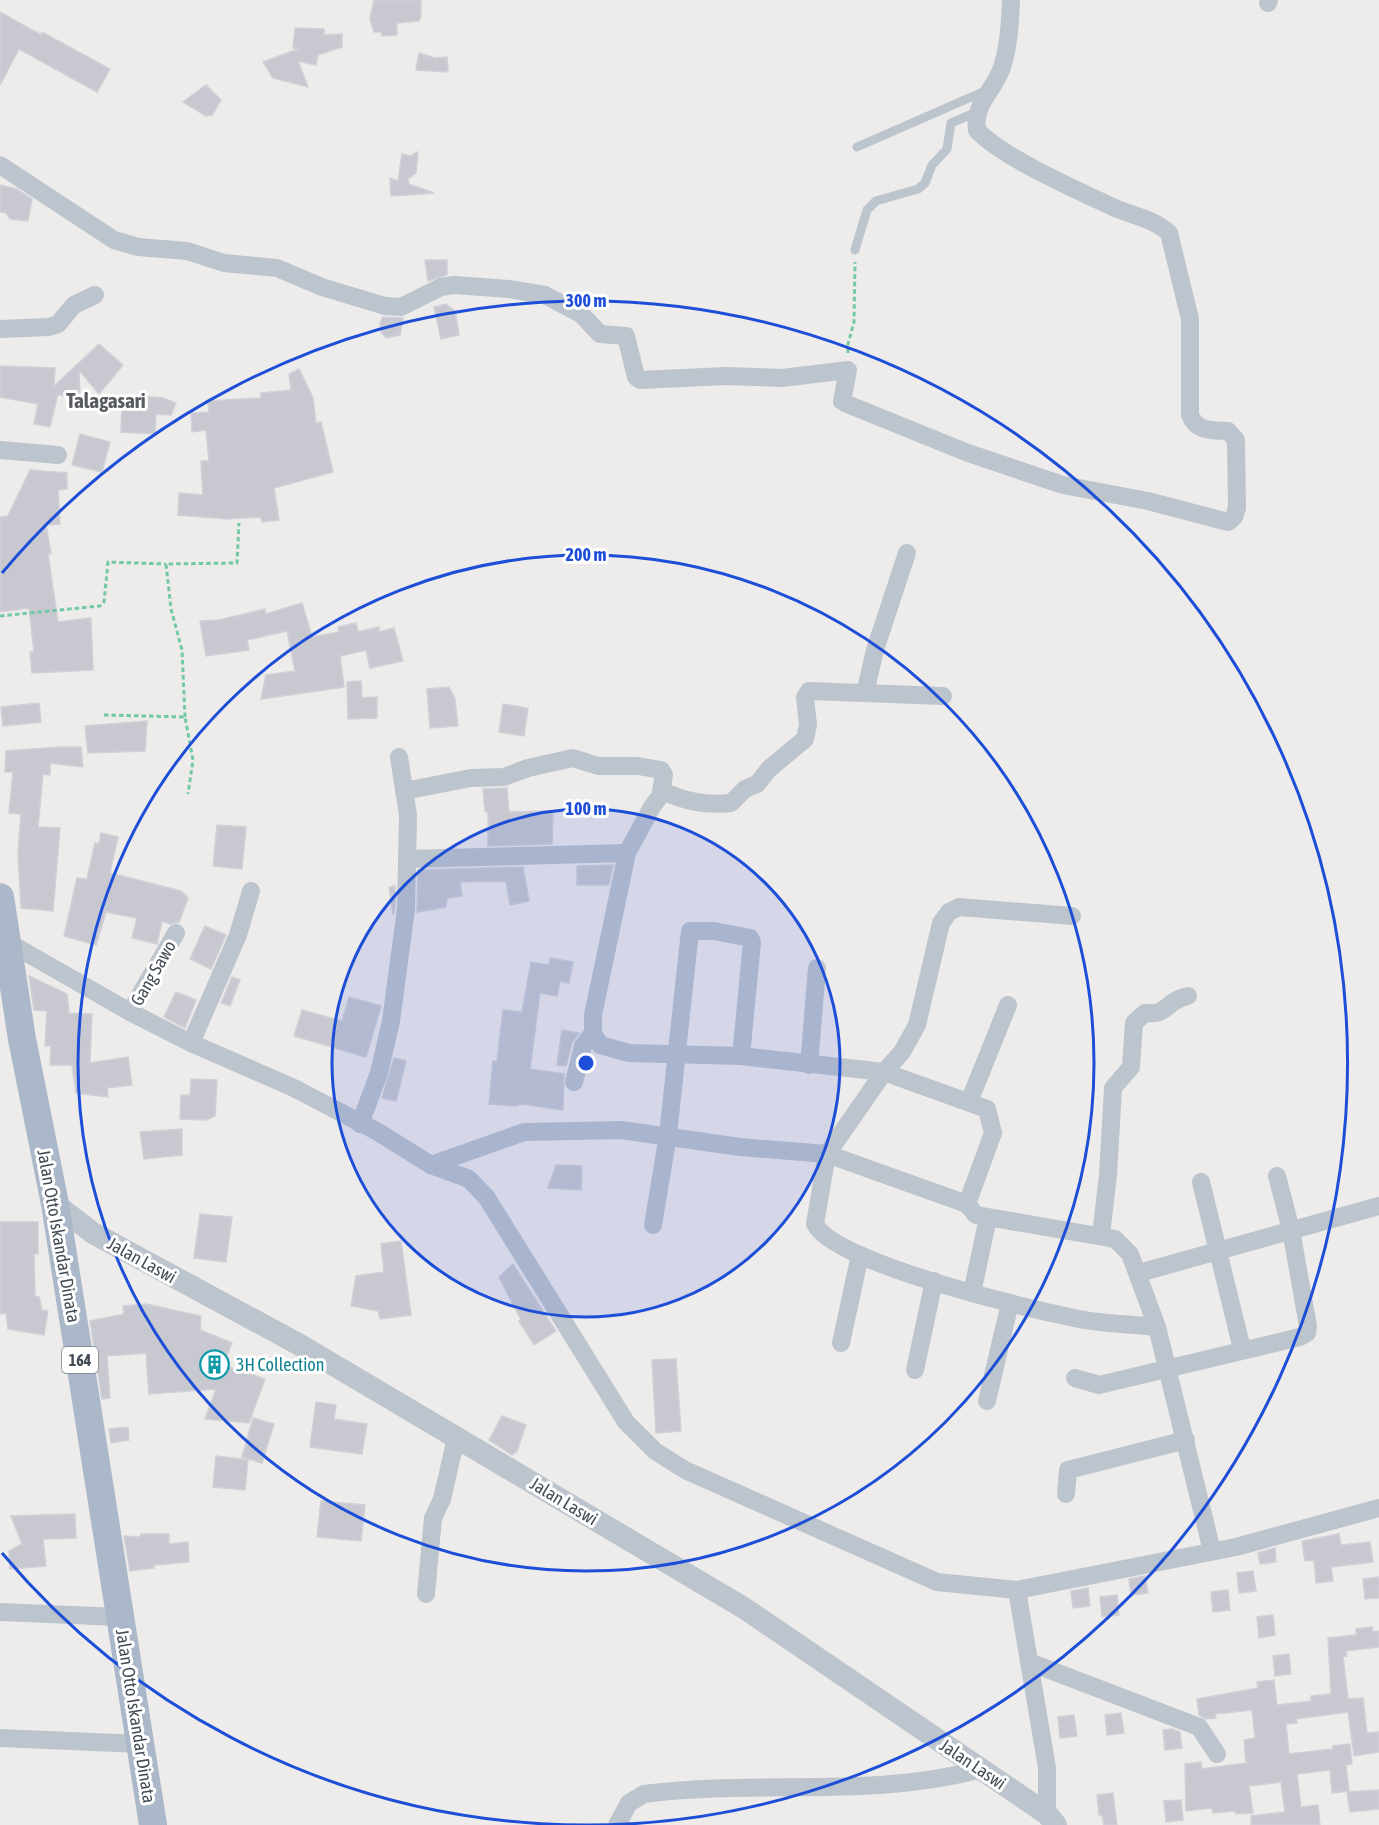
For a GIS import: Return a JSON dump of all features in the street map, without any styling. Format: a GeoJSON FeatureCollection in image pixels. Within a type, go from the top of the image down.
{"type":"FeatureCollection","features":[{"type":"Feature","properties":{"kind":"main road","name":"Jalan Otto Iskandar Dinata"},"geometry":{"type":"LineString","coordinates":[[0,897],[22,1039],[55,1204],[153,1825]]}},
{"type":"Feature","properties":{"kind":"street"},"geometry":{"type":"LineString","coordinates":[[0,165],[114,240],[138,247],[187,251],[224,263],[277,268],[322,287],[385,306],[402,307],[441,287],[454,285],[508,289],[545,295],[581,314],[600,334],[626,336],[636,377],[640,380],[725,376],[782,378],[848,370],[842,393],[842,400],[847,404],[968,453],[1064,485],[1148,501],[1228,522],[1234,517],[1237,508],[1236,440],[1228,431],[1200,429],[1193,423],[1190,415],[1190,319],[1169,234],[1159,224],[1116,208],[987,142],[977,130],[977,111],[1002,68],[1009,37],[1011,0]]}},
{"type":"Feature","properties":{"kind":"street"},"geometry":{"type":"LineString","coordinates":[[0,329],[49,327],[58,324],[74,305],[95,295]]}},
{"type":"Feature","properties":{"kind":"street"},"geometry":{"type":"LineString","coordinates":[[0,450],[58,455]]}},
{"type":"Feature","properties":{"kind":"street"},"geometry":{"type":"LineString","coordinates":[[865,693],[875,650],[907,553]]}},
{"type":"Feature","properties":{"kind":"street"},"geometry":{"type":"LineString","coordinates":[[658,798],[709,804],[731,802],[745,789],[757,784],[769,769],[809,734],[805,697],[807,692],[812,690],[943,696]]}},
{"type":"Feature","properties":{"kind":"street"},"geometry":{"type":"LineString","coordinates":[[360,1124],[379,1074],[391,1021],[406,909],[408,815],[399,757]]}},
{"type":"Feature","properties":{"kind":"street"},"geometry":{"type":"LineString","coordinates":[[404,791],[471,778],[504,777],[528,768],[573,758],[598,766],[638,766],[661,770],[664,775],[658,798],[627,854],[593,1016],[593,1033],[600,1045],[629,1053],[741,1056],[884,1072],[987,1109],[993,1133],[967,1204]]}},
{"type":"Feature","properties":{"kind":"street"},"geometry":{"type":"LineString","coordinates":[[408,859],[627,854]]}},
{"type":"Feature","properties":{"kind":"street"},"geometry":{"type":"LineString","coordinates":[[191,1043],[238,935],[251,891]]}},
{"type":"Feature","properties":{"kind":"street"},"geometry":{"type":"LineString","coordinates":[[1072,916],[959,907],[949,912],[941,923],[917,1025],[902,1052],[884,1072],[827,1154],[815,1224],[819,1233],[860,1255],[972,1293],[1010,1304],[1082,1319],[1156,1327]]}},
{"type":"Feature","properties":{"kind":"street"},"geometry":{"type":"LineString","coordinates":[[653,1225],[668,1135],[687,941],[690,932],[694,930],[750,938],[752,942],[741,1056]]}},
{"type":"Feature","properties":{"kind":"street","name":"Gang Sawo"},"geometry":{"type":"LineString","coordinates":[[130,1012],[176,933]]}},
{"type":"Feature","properties":{"kind":"street"},"geometry":{"type":"LineString","coordinates":[[6,941],[130,1012],[191,1043],[294,1088],[431,1165],[469,1179],[487,1198],[626,1422],[655,1451],[685,1470],[937,1582],[1017,1590],[1236,1547],[1379,1508]]}},
{"type":"Feature","properties":{"kind":"street"},"geometry":{"type":"LineString","coordinates":[[809,1065],[816,968]]}},
{"type":"Feature","properties":{"kind":"street"},"geometry":{"type":"LineString","coordinates":[[1101,1235],[1108,1175],[1113,1088],[1131,1067],[1134,1023],[1145,1013],[1155,1014],[1165,1010],[1171,1000],[1188,996]]}},
{"type":"Feature","properties":{"kind":"street"},"geometry":{"type":"LineString","coordinates":[[969,1102],[1008,1005]]}},
{"type":"Feature","properties":{"kind":"street"},"geometry":{"type":"LineString","coordinates":[[574,1082],[583,1046],[593,1033]]}},
{"type":"Feature","properties":{"kind":"street"},"geometry":{"type":"LineString","coordinates":[[431,1165],[524,1132],[621,1130],[668,1135],[740,1147],[827,1154],[967,1204],[976,1215],[1115,1239],[1123,1245],[1139,1274],[1156,1327],[1212,1551]]}},
{"type":"Feature","properties":{"kind":"street"},"geometry":{"type":"LineString","coordinates":[[1075,1378],[1099,1384],[1300,1337],[1307,1333],[1308,1326],[1291,1230],[1277,1176]]}},
{"type":"Feature","properties":{"kind":"street"},"geometry":{"type":"LineString","coordinates":[[1201,1182],[1216,1251],[1242,1349]]}},
{"type":"Feature","properties":{"kind":"street","name":"Jalan Laswi"},"geometry":{"type":"LineString","coordinates":[[55,1204],[93,1233],[300,1345],[744,1608],[1052,1820]]}},
{"type":"Feature","properties":{"kind":"street"},"geometry":{"type":"LineString","coordinates":[[1139,1274],[1379,1206]]}},
{"type":"Feature","properties":{"kind":"street"},"geometry":{"type":"LineString","coordinates":[[972,1293],[988,1218]]}},
{"type":"Feature","properties":{"kind":"street"},"geometry":{"type":"LineString","coordinates":[[841,1343],[860,1255]]}},
{"type":"Feature","properties":{"kind":"street"},"geometry":{"type":"LineString","coordinates":[[915,1371],[934,1281]]}},
{"type":"Feature","properties":{"kind":"street"},"geometry":{"type":"LineString","coordinates":[[987,1401],[1010,1304]]}},
{"type":"Feature","properties":{"kind":"street"},"geometry":{"type":"LineString","coordinates":[[426,1594],[433,1518],[442,1499],[456,1438]]}},
{"type":"Feature","properties":{"kind":"street"},"geometry":{"type":"LineString","coordinates":[[1066,1494],[1068,1470],[1186,1440]]}},
{"type":"Feature","properties":{"kind":"street"},"geometry":{"type":"LineString","coordinates":[[1017,1590],[1047,1768],[1052,1820]]}},
{"type":"Feature","properties":{"kind":"street"},"geometry":{"type":"LineString","coordinates":[[0,1612],[119,1617]]}},
{"type":"Feature","properties":{"kind":"street"},"geometry":{"type":"LineString","coordinates":[[1029,1662],[1199,1727],[1217,1754]]}},
{"type":"Feature","properties":{"kind":"street"},"geometry":{"type":"LineString","coordinates":[[0,1738],[141,1744]]}},
{"type":"Feature","properties":{"kind":"street"},"geometry":{"type":"LineString","coordinates":[[617,1825],[629,1803],[644,1794],[751,1787],[892,1785],[933,1781],[981,1769]]}},
{"type":"Feature","properties":{"kind":"lane"},"geometry":{"type":"LineString","coordinates":[[857,147],[988,90]]}},
{"type":"Feature","properties":{"kind":"lane"},"geometry":{"type":"LineString","coordinates":[[855,250],[867,210],[876,201],[918,189],[925,183],[932,165],[947,149],[951,123],[977,111]]}},
{"type":"Feature","properties":{"kind":"path"},"geometry":{"type":"LineString","coordinates":[[848,370],[848,344],[854,322],[855,250]]}},
{"type":"Feature","properties":{"kind":"path"},"geometry":{"type":"LineString","coordinates":[[0,616],[100,606],[104,602],[108,562],[237,563],[239,523]]}},
{"type":"Feature","properties":{"kind":"path"},"geometry":{"type":"LineString","coordinates":[[166,564],[171,609],[182,650],[185,717],[193,760],[188,794]]}},
{"type":"Feature","properties":{"kind":"path"},"geometry":{"type":"LineString","coordinates":[[104,715],[185,717]]}},
{"type":"Feature","properties":{"kind":"building"},"geometry":{"type":"Polygon","coordinates":[[[374,0],[421,0],[419,21],[397,23],[397,35],[382,36],[381,32],[374,32],[370,19],[374,0]]]}},
{"type":"Feature","properties":{"kind":"building"},"geometry":{"type":"Polygon","coordinates":[[[0,12],[110,69],[97,92],[19,49],[0,85],[0,12]]]}},
{"type":"Feature","properties":{"kind":"building"},"geometry":{"type":"Polygon","coordinates":[[[295,28],[324,29],[324,35],[342,34],[342,47],[318,55],[316,65],[298,61],[308,87],[273,78],[263,62],[298,49],[293,48],[295,28]]]}},
{"type":"Feature","properties":{"kind":"building"},"geometry":{"type":"Polygon","coordinates":[[[419,53],[435,58],[447,57],[448,72],[416,70],[419,53]]]}},
{"type":"Feature","properties":{"kind":"building"},"geometry":{"type":"Polygon","coordinates":[[[206,85],[221,100],[212,115],[206,116],[183,102],[206,85]]]}},
{"type":"Feature","properties":{"kind":"building"},"geometry":{"type":"Polygon","coordinates":[[[418,152],[416,173],[408,179],[409,184],[434,193],[391,196],[390,178],[398,181],[402,154],[410,156],[418,152]]]}},
{"type":"Feature","properties":{"kind":"building"},"geometry":{"type":"Polygon","coordinates":[[[0,185],[17,189],[32,199],[28,221],[10,219],[6,213],[0,212],[0,185]]]}},
{"type":"Feature","properties":{"kind":"building"},"geometry":{"type":"Polygon","coordinates":[[[425,260],[447,260],[447,275],[428,281],[425,260]]]}},
{"type":"Feature","properties":{"kind":"building"},"geometry":{"type":"Polygon","coordinates":[[[446,304],[455,311],[459,335],[441,339],[434,307],[446,304]]]}},
{"type":"Feature","properties":{"kind":"building"},"geometry":{"type":"Polygon","coordinates":[[[383,317],[403,318],[400,335],[386,338],[381,332],[380,323],[383,317]]]}},
{"type":"Feature","properties":{"kind":"building"},"geometry":{"type":"Polygon","coordinates":[[[99,344],[123,365],[99,394],[79,370],[80,403],[58,394],[50,427],[34,424],[38,404],[0,397],[0,366],[55,368],[54,386],[99,344]]]}},
{"type":"Feature","properties":{"kind":"building"},"geometry":{"type":"Polygon","coordinates":[[[299,369],[313,398],[316,423],[321,422],[333,472],[274,488],[279,520],[262,522],[261,517],[227,519],[178,515],[179,493],[203,495],[201,461],[209,461],[206,430],[192,432],[191,413],[209,412],[208,401],[261,398],[261,393],[291,390],[289,374],[299,369]]]}},
{"type":"Feature","properties":{"kind":"building"},"geometry":{"type":"Polygon","coordinates":[[[137,396],[163,398],[176,403],[171,415],[156,414],[155,434],[121,432],[122,404],[137,396]]]}},
{"type":"Feature","properties":{"kind":"building"},"geometry":{"type":"Polygon","coordinates":[[[80,434],[110,442],[102,472],[72,465],[80,434]]]}},
{"type":"Feature","properties":{"kind":"building"},"geometry":{"type":"Polygon","coordinates":[[[30,470],[67,473],[67,489],[58,490],[60,524],[46,525],[51,554],[48,554],[58,622],[91,618],[93,670],[32,673],[30,652],[34,652],[29,608],[0,612],[0,517],[8,516],[30,470]]]}},
{"type":"Feature","properties":{"kind":"building"},"geometry":{"type":"Polygon","coordinates":[[[302,603],[312,637],[339,632],[338,627],[356,623],[358,632],[379,627],[379,632],[394,628],[403,661],[370,668],[366,650],[340,656],[344,687],[261,699],[266,675],[295,671],[287,631],[247,640],[249,650],[206,656],[200,621],[219,620],[265,609],[266,614],[302,603]]]}},
{"type":"Feature","properties":{"kind":"building"},"geometry":{"type":"Polygon","coordinates":[[[361,681],[362,698],[377,697],[377,718],[348,719],[347,682],[361,681]]]}},
{"type":"Feature","properties":{"kind":"building"},"geometry":{"type":"Polygon","coordinates":[[[449,687],[455,699],[458,726],[430,728],[427,689],[449,687]]]}},
{"type":"Feature","properties":{"kind":"building"},"geometry":{"type":"Polygon","coordinates":[[[39,703],[41,722],[3,726],[1,707],[39,703]]]}},
{"type":"Feature","properties":{"kind":"building"},"geometry":{"type":"Polygon","coordinates":[[[503,704],[528,708],[524,736],[499,732],[503,704]]]}},
{"type":"Feature","properties":{"kind":"building"},"geometry":{"type":"Polygon","coordinates":[[[147,721],[145,751],[88,753],[85,726],[147,721]]]}},
{"type":"Feature","properties":{"kind":"building"},"geometry":{"type":"Polygon","coordinates":[[[81,747],[83,767],[50,763],[50,775],[43,774],[38,827],[60,828],[53,911],[21,908],[18,852],[21,814],[9,813],[13,772],[5,772],[6,751],[81,747]]]}},
{"type":"Feature","properties":{"kind":"building"},"geometry":{"type":"Polygon","coordinates":[[[507,788],[509,812],[553,811],[552,844],[488,846],[488,812],[485,812],[483,789],[507,788]]]}},
{"type":"Feature","properties":{"kind":"building"},"geometry":{"type":"Polygon","coordinates":[[[217,825],[246,827],[242,869],[213,866],[217,825]]]}},
{"type":"Feature","properties":{"kind":"building"},"geometry":{"type":"Polygon","coordinates":[[[101,833],[118,837],[110,873],[181,891],[188,898],[179,922],[170,924],[162,921],[157,944],[132,938],[137,918],[106,912],[96,945],[64,936],[77,878],[87,879],[95,843],[99,844],[101,833]]]}},
{"type":"Feature","properties":{"kind":"building"},"geometry":{"type":"Polygon","coordinates":[[[613,865],[609,885],[577,885],[577,866],[613,865]]]}},
{"type":"Feature","properties":{"kind":"building"},"geometry":{"type":"Polygon","coordinates":[[[523,867],[529,901],[510,905],[506,881],[460,882],[462,896],[447,898],[446,907],[417,912],[418,870],[523,867]]]}},
{"type":"Feature","properties":{"kind":"building"},"geometry":{"type":"Polygon","coordinates":[[[395,886],[395,908],[393,915],[389,887],[395,886]]]}},
{"type":"Feature","properties":{"kind":"building"},"geometry":{"type":"Polygon","coordinates":[[[205,926],[226,935],[211,969],[190,959],[205,926]]]}},
{"type":"Feature","properties":{"kind":"building"},"geometry":{"type":"Polygon","coordinates":[[[550,958],[573,962],[569,983],[560,981],[557,996],[540,993],[530,1069],[564,1074],[563,1110],[521,1104],[516,1106],[489,1104],[493,1061],[497,1061],[503,1010],[522,1012],[531,962],[549,965],[550,958]]]}},
{"type":"Feature","properties":{"kind":"building"},"geometry":{"type":"Polygon","coordinates":[[[29,976],[67,994],[69,1013],[92,1014],[90,1063],[128,1057],[132,1085],[107,1088],[108,1097],[76,1093],[72,1065],[50,1065],[51,1046],[45,1046],[47,1011],[34,1010],[29,976]]]}},
{"type":"Feature","properties":{"kind":"building"},"geometry":{"type":"Polygon","coordinates":[[[232,977],[240,980],[230,1006],[221,1003],[232,977]]]}},
{"type":"Feature","properties":{"kind":"building"},"geometry":{"type":"Polygon","coordinates":[[[176,992],[196,1000],[185,1028],[164,1017],[176,992]]]}},
{"type":"Feature","properties":{"kind":"building"},"geometry":{"type":"Polygon","coordinates":[[[349,997],[381,1006],[366,1057],[294,1036],[302,1010],[342,1021],[349,997]]]}},
{"type":"Feature","properties":{"kind":"building"},"geometry":{"type":"Polygon","coordinates":[[[562,1030],[579,1033],[572,1043],[566,1066],[557,1065],[562,1030]]]}},
{"type":"Feature","properties":{"kind":"building"},"geometry":{"type":"Polygon","coordinates":[[[394,1058],[406,1061],[396,1101],[382,1098],[394,1058]]]}},
{"type":"Feature","properties":{"kind":"building"},"geometry":{"type":"Polygon","coordinates":[[[191,1079],[217,1080],[215,1116],[206,1120],[180,1119],[181,1095],[190,1095],[191,1079]]]}},
{"type":"Feature","properties":{"kind":"building"},"geometry":{"type":"Polygon","coordinates":[[[182,1129],[182,1155],[144,1159],[140,1132],[182,1129]]]}},
{"type":"Feature","properties":{"kind":"building"},"geometry":{"type":"Polygon","coordinates":[[[556,1165],[582,1166],[581,1190],[548,1188],[556,1165]]]}},
{"type":"Feature","properties":{"kind":"building"},"geometry":{"type":"Polygon","coordinates":[[[200,1214],[232,1217],[226,1262],[194,1258],[200,1214]]]}},
{"type":"Feature","properties":{"kind":"building"},"geometry":{"type":"Polygon","coordinates":[[[0,1222],[38,1222],[38,1254],[34,1254],[35,1296],[39,1297],[42,1310],[48,1311],[44,1335],[8,1329],[6,1313],[0,1314],[0,1222]]]}},
{"type":"Feature","properties":{"kind":"building"},"geometry":{"type":"Polygon","coordinates":[[[401,1241],[411,1315],[380,1319],[378,1311],[351,1306],[356,1276],[384,1272],[381,1244],[401,1241]]]}},
{"type":"Feature","properties":{"kind":"building"},"geometry":{"type":"Polygon","coordinates":[[[513,1264],[556,1331],[534,1345],[519,1321],[521,1320],[499,1277],[513,1264]]]}},
{"type":"Feature","properties":{"kind":"building"},"geometry":{"type":"Polygon","coordinates":[[[146,1304],[201,1316],[200,1330],[232,1343],[223,1365],[265,1379],[249,1423],[205,1419],[216,1389],[149,1394],[146,1353],[107,1356],[110,1398],[102,1399],[90,1321],[124,1314],[123,1306],[146,1304]]]}},
{"type":"Feature","properties":{"kind":"building"},"geometry":{"type":"Polygon","coordinates":[[[676,1359],[681,1431],[656,1433],[652,1360],[676,1359]]]}},
{"type":"Feature","properties":{"kind":"building"},"geometry":{"type":"Polygon","coordinates":[[[316,1402],[336,1405],[334,1419],[367,1424],[362,1454],[310,1447],[316,1402]]]}},
{"type":"Feature","properties":{"kind":"building"},"geometry":{"type":"Polygon","coordinates":[[[502,1416],[526,1425],[517,1451],[512,1455],[489,1440],[502,1416]]]}},
{"type":"Feature","properties":{"kind":"building"},"geometry":{"type":"Polygon","coordinates":[[[253,1418],[274,1424],[262,1463],[242,1457],[253,1418]]]}},
{"type":"Feature","properties":{"kind":"building"},"geometry":{"type":"Polygon","coordinates":[[[128,1427],[129,1440],[111,1443],[109,1429],[128,1427]]]}},
{"type":"Feature","properties":{"kind":"building"},"geometry":{"type":"Polygon","coordinates":[[[216,1456],[248,1460],[245,1490],[213,1487],[216,1456]]]}},
{"type":"Feature","properties":{"kind":"building"},"geometry":{"type":"Polygon","coordinates":[[[321,1501],[365,1505],[361,1541],[317,1537],[321,1501]]]}},
{"type":"Feature","properties":{"kind":"building"},"geometry":{"type":"Polygon","coordinates":[[[75,1514],[76,1538],[43,1539],[46,1566],[10,1569],[9,1551],[22,1544],[11,1516],[75,1514]]]}},
{"type":"Feature","properties":{"kind":"building"},"geometry":{"type":"Polygon","coordinates":[[[141,1534],[169,1534],[169,1544],[188,1542],[189,1562],[154,1565],[154,1568],[130,1571],[124,1536],[140,1537],[141,1534]]]}},
{"type":"Feature","properties":{"kind":"building"},"geometry":{"type":"Polygon","coordinates":[[[1339,1534],[1341,1545],[1370,1542],[1373,1562],[1331,1567],[1333,1581],[1316,1583],[1314,1560],[1305,1561],[1302,1541],[1339,1534]]]}},
{"type":"Feature","properties":{"kind":"building"},"geometry":{"type":"Polygon","coordinates":[[[1275,1548],[1276,1562],[1260,1564],[1258,1553],[1275,1548]]]}},
{"type":"Feature","properties":{"kind":"building"},"geometry":{"type":"Polygon","coordinates":[[[1253,1571],[1256,1591],[1239,1593],[1237,1573],[1253,1571]]]}},
{"type":"Feature","properties":{"kind":"building"},"geometry":{"type":"Polygon","coordinates":[[[1145,1576],[1148,1593],[1131,1595],[1129,1579],[1145,1576]]]}},
{"type":"Feature","properties":{"kind":"building"},"geometry":{"type":"Polygon","coordinates":[[[1379,1577],[1379,1598],[1365,1599],[1363,1579],[1379,1577]]]}},
{"type":"Feature","properties":{"kind":"building"},"geometry":{"type":"Polygon","coordinates":[[[1088,1588],[1090,1606],[1073,1608],[1071,1591],[1088,1588]]]}},
{"type":"Feature","properties":{"kind":"building"},"geometry":{"type":"Polygon","coordinates":[[[1228,1590],[1230,1610],[1213,1612],[1211,1592],[1228,1590]]]}},
{"type":"Feature","properties":{"kind":"building"},"geometry":{"type":"Polygon","coordinates":[[[1117,1595],[1119,1615],[1102,1617],[1100,1597],[1117,1595]]]}},
{"type":"Feature","properties":{"kind":"building"},"geometry":{"type":"Polygon","coordinates":[[[1273,1615],[1275,1635],[1259,1638],[1257,1617],[1273,1615]]]}},
{"type":"Feature","properties":{"kind":"building"},"geometry":{"type":"Polygon","coordinates":[[[1372,1627],[1373,1632],[1379,1631],[1379,1647],[1346,1651],[1347,1656],[1343,1656],[1348,1699],[1363,1698],[1367,1733],[1379,1732],[1379,1752],[1354,1756],[1348,1712],[1296,1719],[1297,1723],[1286,1724],[1289,1754],[1333,1749],[1333,1746],[1350,1744],[1352,1764],[1346,1765],[1349,1791],[1332,1793],[1330,1770],[1297,1774],[1301,1807],[1318,1805],[1320,1825],[1251,1825],[1251,1816],[1285,1812],[1281,1782],[1249,1786],[1253,1813],[1236,1814],[1235,1811],[1213,1813],[1212,1808],[1186,1811],[1185,1764],[1201,1762],[1202,1769],[1246,1763],[1244,1740],[1255,1738],[1252,1710],[1215,1714],[1216,1718],[1206,1719],[1199,1715],[1197,1699],[1258,1688],[1257,1682],[1274,1680],[1277,1705],[1311,1701],[1311,1696],[1331,1694],[1328,1638],[1356,1635],[1356,1629],[1372,1627]]]}},
{"type":"Feature","properties":{"kind":"building"},"geometry":{"type":"Polygon","coordinates":[[[1289,1654],[1291,1674],[1275,1676],[1273,1656],[1289,1654]]]}},
{"type":"Feature","properties":{"kind":"building"},"geometry":{"type":"Polygon","coordinates":[[[1121,1713],[1124,1733],[1107,1735],[1105,1715],[1121,1713]]]}},
{"type":"Feature","properties":{"kind":"building"},"geometry":{"type":"Polygon","coordinates":[[[1074,1715],[1077,1736],[1060,1738],[1058,1717],[1074,1715]]]}},
{"type":"Feature","properties":{"kind":"building"},"geometry":{"type":"Polygon","coordinates":[[[1172,1729],[1180,1732],[1182,1748],[1165,1750],[1163,1730],[1172,1729]]]}},
{"type":"Feature","properties":{"kind":"building"},"geometry":{"type":"Polygon","coordinates":[[[1379,1790],[1379,1809],[1350,1812],[1347,1792],[1379,1790]]]}},
{"type":"Feature","properties":{"kind":"building"},"geometry":{"type":"Polygon","coordinates":[[[1113,1793],[1117,1825],[1104,1825],[1102,1815],[1099,1815],[1097,1795],[1113,1793]]]}},
{"type":"Feature","properties":{"kind":"building"},"geometry":{"type":"Polygon","coordinates":[[[1181,1800],[1183,1820],[1166,1822],[1164,1801],[1181,1800]]]}},
{"type":"Feature","properties":{"kind":"place","name":"3H Collection"},"geometry":{"type":"Point","coordinates":[215,1364]}},
{"type":"Feature","properties":{"kind":"district","name":"Talagasari"},"geometry":{"type":"Point","coordinates":[106,400]}}]}
